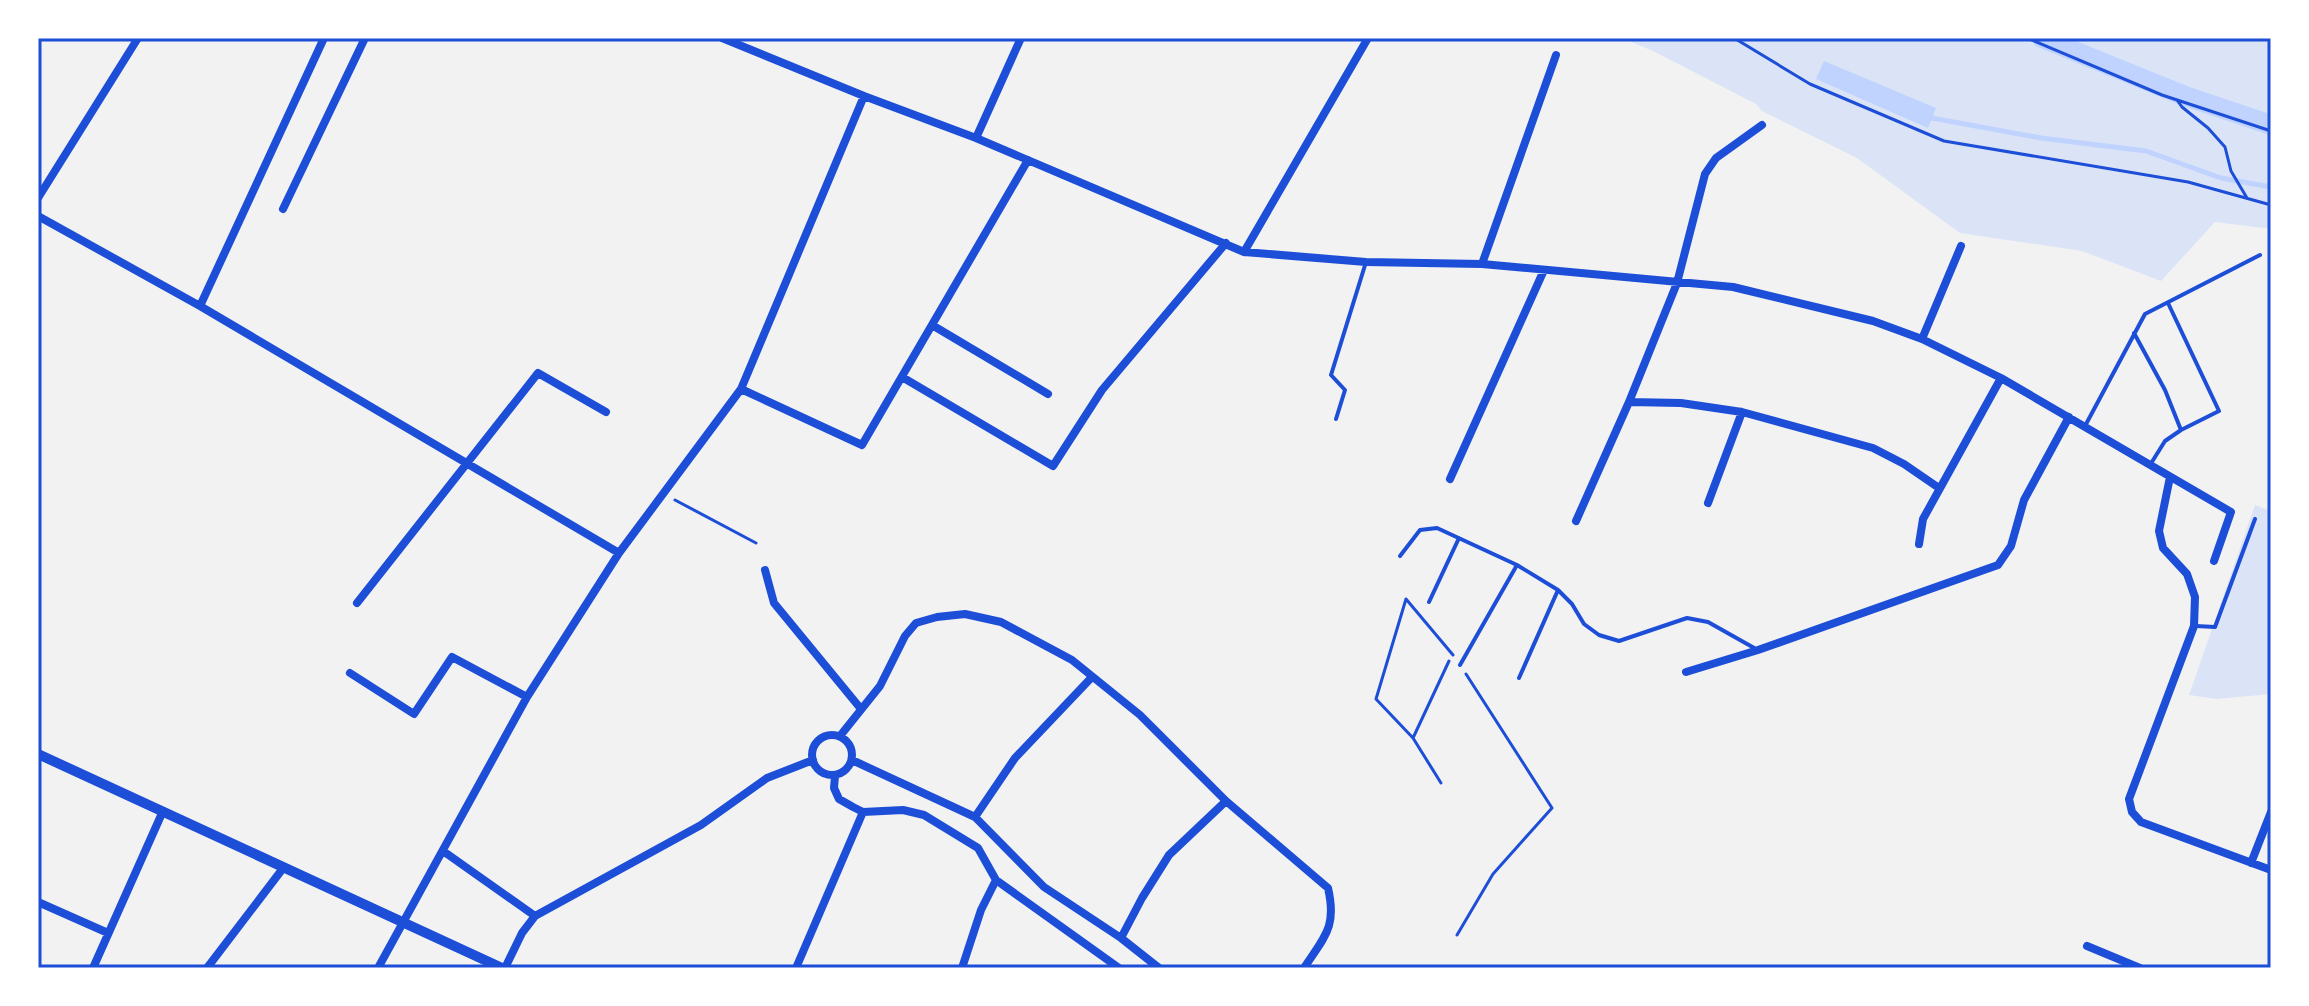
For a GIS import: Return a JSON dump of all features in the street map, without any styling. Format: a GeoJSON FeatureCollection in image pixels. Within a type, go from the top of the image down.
{"type":"FeatureCollection","features":[{"type":"Feature","properties":{"kind":"street"},"geometry":{"type":"LineString","coordinates":[[38,198],[138,38]]}},
{"type":"Feature","properties":{"kind":"street"},"geometry":{"type":"LineString","coordinates":[[200,306],[324,38]]}},
{"type":"Feature","properties":{"kind":"street"},"geometry":{"type":"LineString","coordinates":[[283,209],[365,38]]}},
{"type":"Feature","properties":{"kind":"street"},"geometry":{"type":"LineString","coordinates":[[722,38],[976,138],[1244,252],[1366,262],[1482,264],[1733,287],[1873,321],[1922,339],[2001,378],[2231,512],[2214,561]]}},
{"type":"Feature","properties":{"kind":"street"},"geometry":{"type":"LineString","coordinates":[[976,138],[1021,38]]}},
{"type":"Feature","properties":{"kind":"street"},"geometry":{"type":"LineString","coordinates":[[1244,252],[1368,38]]}},
{"type":"Feature","properties":{"kind":"street"},"geometry":{"type":"LineString","coordinates":[[1482,264],[1556,55]]}},
{"type":"Feature","properties":{"kind":"street"},"geometry":{"type":"LineString","coordinates":[[378,968],[527,697],[619,553],[741,389],[864,96]]}},
{"type":"Feature","properties":{"kind":"street"},"geometry":{"type":"LineString","coordinates":[[1576,521],[1677,283],[1705,174],[1716,158],[1762,125]]}},
{"type":"Feature","properties":{"kind":"street"},"geometry":{"type":"LineString","coordinates":[[741,389],[862,445],[1028,160]]}},
{"type":"Feature","properties":{"kind":"street"},"geometry":{"type":"LineString","coordinates":[[38,216],[200,306],[619,553]]}},
{"type":"Feature","properties":{"kind":"street"},"geometry":{"type":"LineString","coordinates":[[902,377],[1053,466],[1102,390],[1226,243]]}},
{"type":"Feature","properties":{"kind":"street"},"geometry":{"type":"LineString","coordinates":[[1922,339],[1961,246]]}},
{"type":"Feature","properties":{"kind":"street"},"geometry":{"type":"LineString","coordinates":[[1450,479],[1544,270]]}},
{"type":"Feature","properties":{"kind":"street"},"geometry":{"type":"LineString","coordinates":[[932,325],[1048,394]]}},
{"type":"Feature","properties":{"kind":"street"},"geometry":{"type":"LineString","coordinates":[[357,603],[538,373],[606,412]]}},
{"type":"Feature","properties":{"kind":"street"},"geometry":{"type":"LineString","coordinates":[[1919,544],[1923,519],[2001,378]]}},
{"type":"Feature","properties":{"kind":"street"},"geometry":{"type":"LineString","coordinates":[[1629,402],[1681,403],[1742,412],[1873,448],[1939,488]]}},
{"type":"Feature","properties":{"kind":"street"},"geometry":{"type":"LineString","coordinates":[[1708,503],[1742,412]]}},
{"type":"Feature","properties":{"kind":"street"},"geometry":{"type":"LineString","coordinates":[[1686,672],[1758,650],[1998,565],[2011,546],[2024,500],[2069,417]]}},
{"type":"Feature","properties":{"kind":"street"},"geometry":{"type":"LineString","coordinates":[[2170,477],[2159,531],[2163,548],[2187,574],[2195,597],[2194,626],[2129,799],[2132,812],[2141,822],[2271,870]]}},
{"type":"Feature","properties":{"kind":"street"},"geometry":{"type":"LineString","coordinates":[[765,570],[774,603],[861,709]]}},
{"type":"Feature","properties":{"kind":"street"},"geometry":{"type":"LineString","coordinates":[[840,736],[880,686],[905,636],[916,623],[965,614],[1001,622],[1072,660],[1140,715],[1226,801],[1328,888],[1333,909],[1329,930],[1304,968]]}},
{"type":"Feature","properties":{"kind":"street"},"geometry":{"type":"LineString","coordinates":[[350,673],[414,714],[452,657],[527,697]]}},
{"type":"Feature","properties":{"kind":"street"},"geometry":{"type":"LineString","coordinates":[[975,817],[1015,758],[1092,677]]}},
{"type":"Feature","properties":{"kind":"street"},"geometry":{"type":"LineString","coordinates":[[828,735],[840,736],[850,745],[852,760],[848,768],[835,776],[821,772],[813,760],[815,745],[828,735]]}},
{"type":"Feature","properties":{"kind":"street"},"geometry":{"type":"LineString","coordinates":[[38,754],[504,968],[522,933],[535,916],[701,825],[767,778],[813,760]]}},
{"type":"Feature","properties":{"kind":"street"},"geometry":{"type":"LineString","coordinates":[[852,760],[975,817],[1044,887],[1121,938],[1159,968]]}},
{"type":"Feature","properties":{"kind":"street"},"geometry":{"type":"LineString","coordinates":[[835,776],[834,788],[839,799],[863,812],[903,810],[924,815],[978,848],[996,880],[1119,968]]}},
{"type":"Feature","properties":{"kind":"street"},"geometry":{"type":"LineString","coordinates":[[1121,938],[1169,855],[1226,801]]}},
{"type":"Feature","properties":{"kind":"street"},"geometry":{"type":"LineString","coordinates":[[93,968],[163,811]]}},
{"type":"Feature","properties":{"kind":"street"},"geometry":{"type":"LineString","coordinates":[[796,968],[863,812]]}},
{"type":"Feature","properties":{"kind":"street"},"geometry":{"type":"LineString","coordinates":[[2251,863],[2271,812]]}},
{"type":"Feature","properties":{"kind":"street"},"geometry":{"type":"LineString","coordinates":[[443,851],[535,916]]}},
{"type":"Feature","properties":{"kind":"street"},"geometry":{"type":"LineString","coordinates":[[207,968],[284,867]]}},
{"type":"Feature","properties":{"kind":"street"},"geometry":{"type":"LineString","coordinates":[[962,968],[981,910],[996,880]]}},
{"type":"Feature","properties":{"kind":"street"},"geometry":{"type":"LineString","coordinates":[[38,902],[108,933]]}},
{"type":"Feature","properties":{"kind":"street"},"geometry":{"type":"LineString","coordinates":[[2087,946],[2140,968]]}},
{"type":"Feature","properties":{"kind":"lane"},"geometry":{"type":"LineString","coordinates":[[2085,426],[2145,314],[2260,255]]}},
{"type":"Feature","properties":{"kind":"lane"},"geometry":{"type":"LineString","coordinates":[[1336,419],[1345,390],[1331,375],[1366,262]]}},
{"type":"Feature","properties":{"kind":"lane"},"geometry":{"type":"LineString","coordinates":[[2150,465],[2165,441],[2219,411],[2168,302]]}},
{"type":"Feature","properties":{"kind":"lane"},"geometry":{"type":"LineString","coordinates":[[2134,333],[2165,390],[2181,430]]}},
{"type":"Feature","properties":{"kind":"lane"},"geometry":{"type":"LineString","coordinates":[[2194,626],[2215,627],[2255,519]]}},
{"type":"Feature","properties":{"kind":"lane"},"geometry":{"type":"LineString","coordinates":[[1400,556],[1420,530],[1437,528],[1517,565],[1558,590],[1572,604],[1584,624],[1599,635],[1619,641],[1687,618],[1708,622],[1758,650]]}},
{"type":"Feature","properties":{"kind":"lane"},"geometry":{"type":"LineString","coordinates":[[1429,602],[1459,538]]}},
{"type":"Feature","properties":{"kind":"lane"},"geometry":{"type":"LineString","coordinates":[[1460,665],[1517,565]]}},
{"type":"Feature","properties":{"kind":"lane"},"geometry":{"type":"LineString","coordinates":[[1519,678],[1558,590]]}},
{"type":"Feature","properties":{"kind":"path"},"geometry":{"type":"LineString","coordinates":[[1734,38],[1810,84],[1944,141],[2188,182],[2271,205]]}},
{"type":"Feature","properties":{"kind":"path"},"geometry":{"type":"LineString","coordinates":[[2027,38],[2177,100],[2271,131]]}},
{"type":"Feature","properties":{"kind":"path"},"geometry":{"type":"LineString","coordinates":[[2177,100],[2225,147],[2233,173],[2247,198]]}},
{"type":"Feature","properties":{"kind":"path"},"geometry":{"type":"LineString","coordinates":[[663,493],[756,543]]}},
{"type":"Feature","properties":{"kind":"path"},"geometry":{"type":"LineString","coordinates":[[1441,783],[1413,738],[1376,699],[1406,599],[1460,665],[1552,808],[1493,874],[1457,935]]}},
{"type":"Feature","properties":{"kind":"path"},"geometry":{"type":"LineString","coordinates":[[1413,738],[1452,654]]}},
{"type":"Feature","properties":{"kind":"shaded area"},"geometry":{"type":"Polygon","coordinates":[[[1622,38],[2271,38],[2271,229],[2215,222],[2161,281],[2082,251],[1960,233],[1857,158],[1762,111],[1756,104],[1653,51],[1622,38]]]}},
{"type":"Feature","properties":{"kind":"shaded area"},"geometry":{"type":"Polygon","coordinates":[[[2255,505],[2271,511],[2271,694],[2217,699],[2189,695],[2255,505]]]}},
{"type":"Feature","properties":{"kind":"water"},"geometry":{"type":"Polygon","coordinates":[[[1824,61],[1936,108],[1928,128],[1816,79],[1824,61]]]}},
{"type":"Feature","properties":{"kind":"waterway"},"geometry":{"type":"LineString","coordinates":[[2042,38],[2185,96],[2271,125]]}},
{"type":"Feature","properties":{"kind":"waterway"},"geometry":{"type":"LineString","coordinates":[[1932,118],[2041,138],[2146,151],[2221,178],[2271,187]]}}]}
